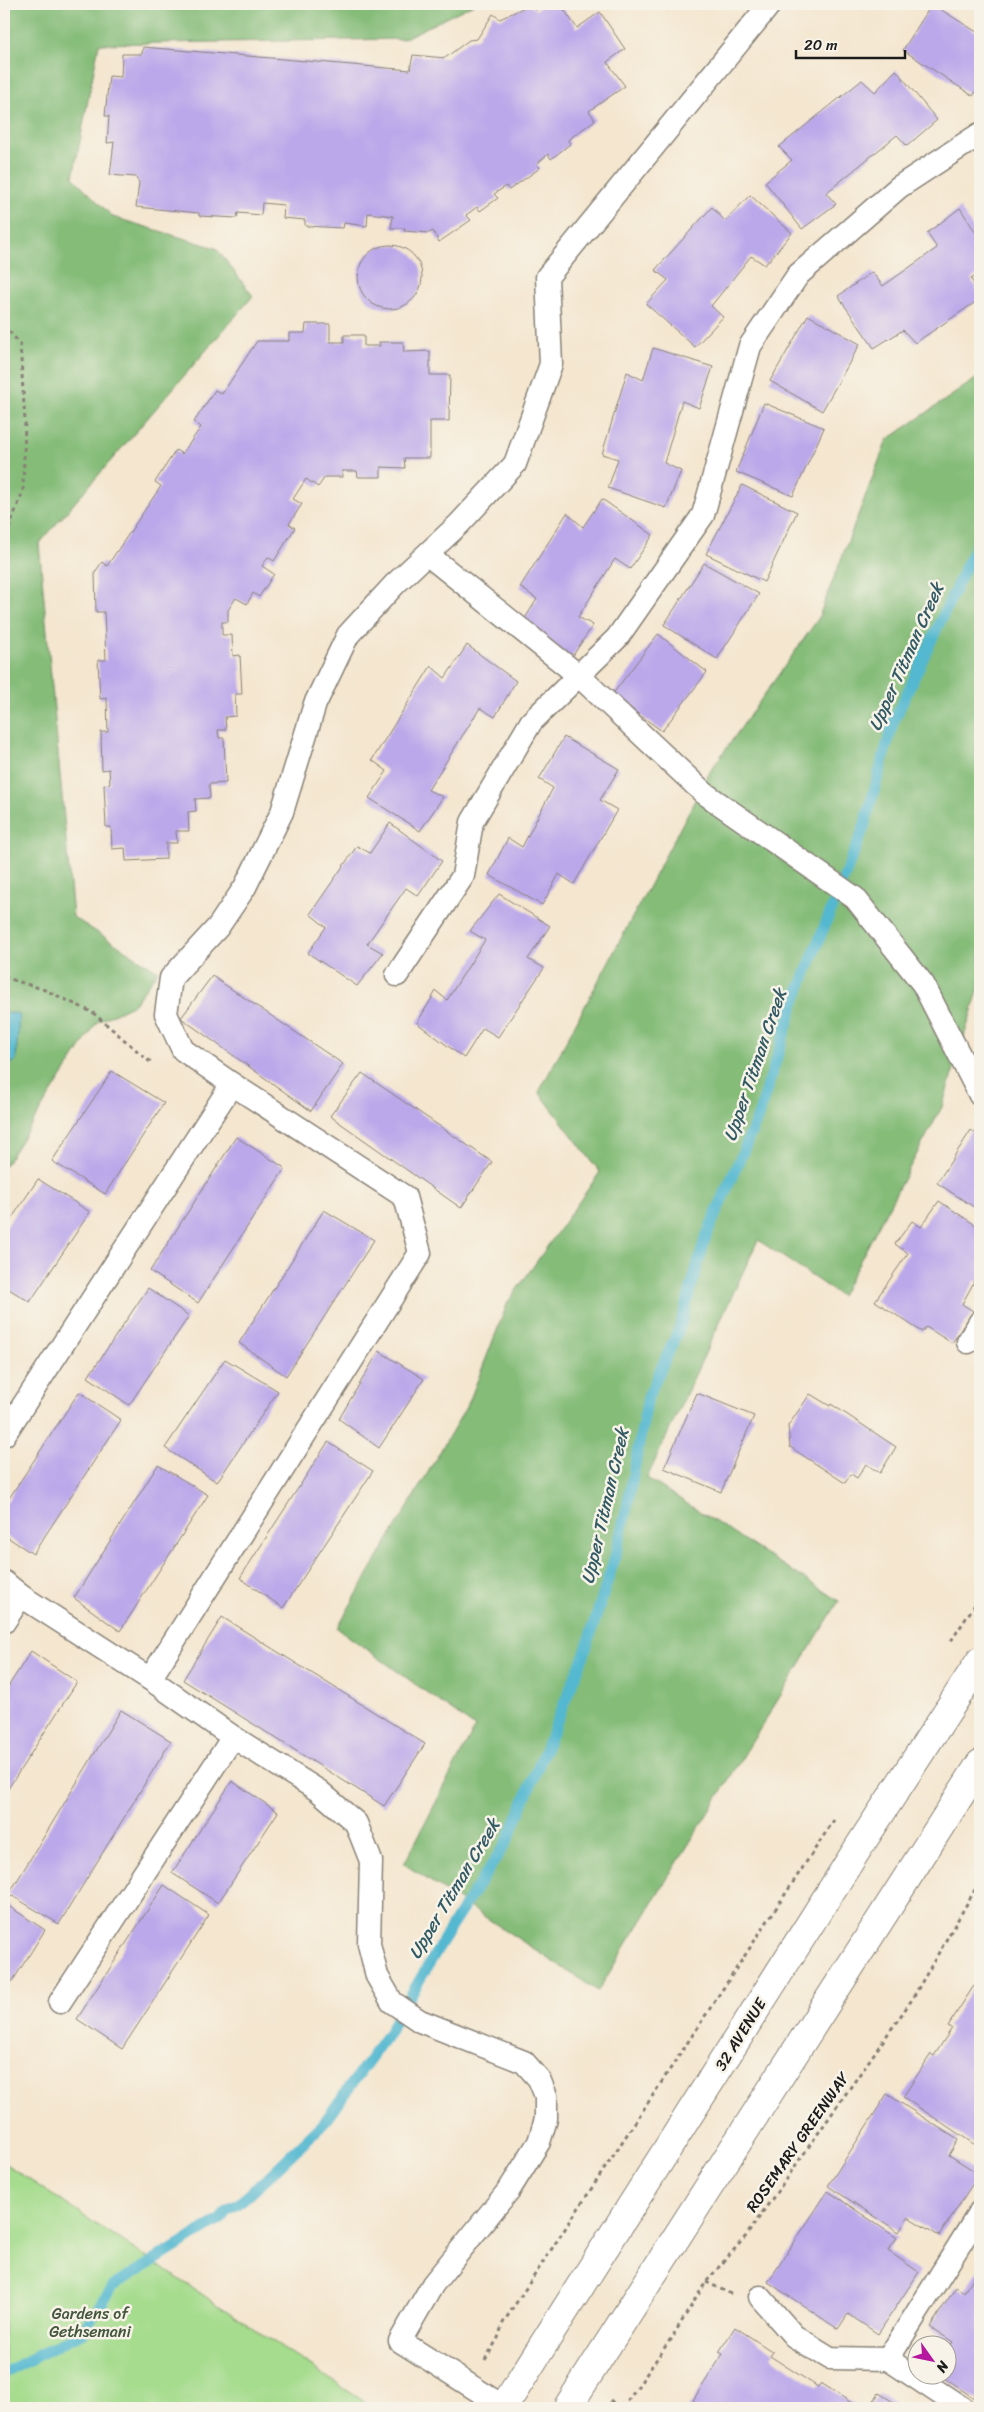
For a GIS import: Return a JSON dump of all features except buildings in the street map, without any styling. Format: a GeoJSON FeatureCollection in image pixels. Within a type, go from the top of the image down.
{"type":"FeatureCollection","features":[{"type":"Feature","properties":{"kind":"main road","name":"32 AVENUE"},"geometry":{"type":"LineString","coordinates":[[503,2408],[862,1842],[980,1661]]}},
{"type":"Feature","properties":{"kind":"main road"},"geometry":{"type":"LineString","coordinates":[[567,2408],[980,1764]]}},
{"type":"Feature","properties":{"kind":"lane"},"geometry":{"type":"LineString","coordinates":[[150,1679],[420,1253],[405,1198],[183,1050],[166,1014],[171,978],[218,927],[245,887],[282,812],[315,704],[348,635],[395,584],[428,555],[515,464],[552,364],[547,276],[770,4]]}},
{"type":"Feature","properties":{"kind":"lane"},"geometry":{"type":"LineString","coordinates":[[398,975],[463,876],[472,822],[531,722],[617,638],[703,515],[750,346],[798,275],[899,187],[980,134]]}},
{"type":"Feature","properties":{"kind":"lane"},"geometry":{"type":"LineString","coordinates":[[428,555],[578,675],[704,793],[855,898],[924,984],[980,1095]]}},
{"type":"Feature","properties":{"kind":"lane"},"geometry":{"type":"LineString","coordinates":[[4,1435],[232,1084]]}},
{"type":"Feature","properties":{"kind":"lane"},"geometry":{"type":"LineString","coordinates":[[968,1342],[980,1322]]}},
{"type":"Feature","properties":{"kind":"lane"},"geometry":{"type":"LineString","coordinates":[[4,1622],[12,1589],[150,1679],[233,1737],[319,1791],[356,1823],[371,1861],[369,1944],[378,1976],[392,2002],[420,2021],[524,2062],[539,2079],[546,2096],[546,2119],[539,2142],[510,2190],[433,2284],[400,2341],[503,2408]]}},
{"type":"Feature","properties":{"kind":"lane"},"geometry":{"type":"LineString","coordinates":[[60,2002],[233,1737]]}},
{"type":"Feature","properties":{"kind":"lane"},"geometry":{"type":"LineString","coordinates":[[888,2359],[980,2212]]}},
{"type":"Feature","properties":{"kind":"lane"},"geometry":{"type":"LineString","coordinates":[[760,2297],[794,2336],[830,2358],[888,2359],[962,2408]]}},
{"type":"Feature","properties":{"kind":"path"},"geometry":{"type":"LineString","coordinates":[[4,325],[20,344],[25,421],[23,491],[4,542]]}},
{"type":"Feature","properties":{"kind":"path"},"geometry":{"type":"LineString","coordinates":[[4,977],[45,990],[92,1012],[149,1061],[172,1028]]}},
{"type":"Feature","properties":{"kind":"path"},"geometry":{"type":"LineString","coordinates":[[949,1645],[980,1597]]}},
{"type":"Feature","properties":{"kind":"path"},"geometry":{"type":"LineString","coordinates":[[493,2346],[503,2323],[836,1816]]}},
{"type":"Feature","properties":{"kind":"path","name":"ROSEMARY GREENWAY"},"geometry":{"type":"LineString","coordinates":[[623,2408],[674,2334],[706,2282],[746,2236],[912,2001],[980,1881]]}},
{"type":"Feature","properties":{"kind":"green space"},"geometry":{"type":"Polygon","coordinates":[[[4,4],[474,4],[403,39],[99,44],[73,177],[113,217],[216,248],[253,296],[39,544],[73,917],[158,971],[134,1004],[97,1022],[4,1167],[4,4]]]}},
{"type":"Feature","properties":{"kind":"green space"},"geometry":{"type":"Polygon","coordinates":[[[980,376],[980,985],[942,1107],[841,1296],[758,1240],[647,1478],[839,1601],[598,1991],[404,1864],[475,1727],[337,1628],[469,1402],[508,1302],[600,1172],[539,1092],[711,770],[818,619],[887,440],[980,376]]]}},
{"type":"Feature","properties":{"kind":"green space","name":"Gardens of Gethsemani"},"geometry":{"type":"Polygon","coordinates":[[[4,2163],[357,2397],[374,2408],[4,2408],[4,2163]]]}},
{"type":"Feature","properties":{"kind":"water"},"geometry":{"type":"Polygon","coordinates":[[[4,1012],[19,1014],[16,1060],[4,1068],[4,1012]]]}},
{"type":"Feature","properties":{"kind":"waterway","name":"Upper Titman Creek"},"geometry":{"type":"LineString","coordinates":[[4,2373],[83,2332],[113,2286],[221,2219],[226,2211],[238,2204],[267,2178],[323,2124],[387,2035],[451,1927],[508,1840],[584,1655],[615,1557],[627,1507],[648,1397],[680,1327],[705,1239],[758,1117],[794,1003],[864,827],[893,723],[980,536]]}}]}
